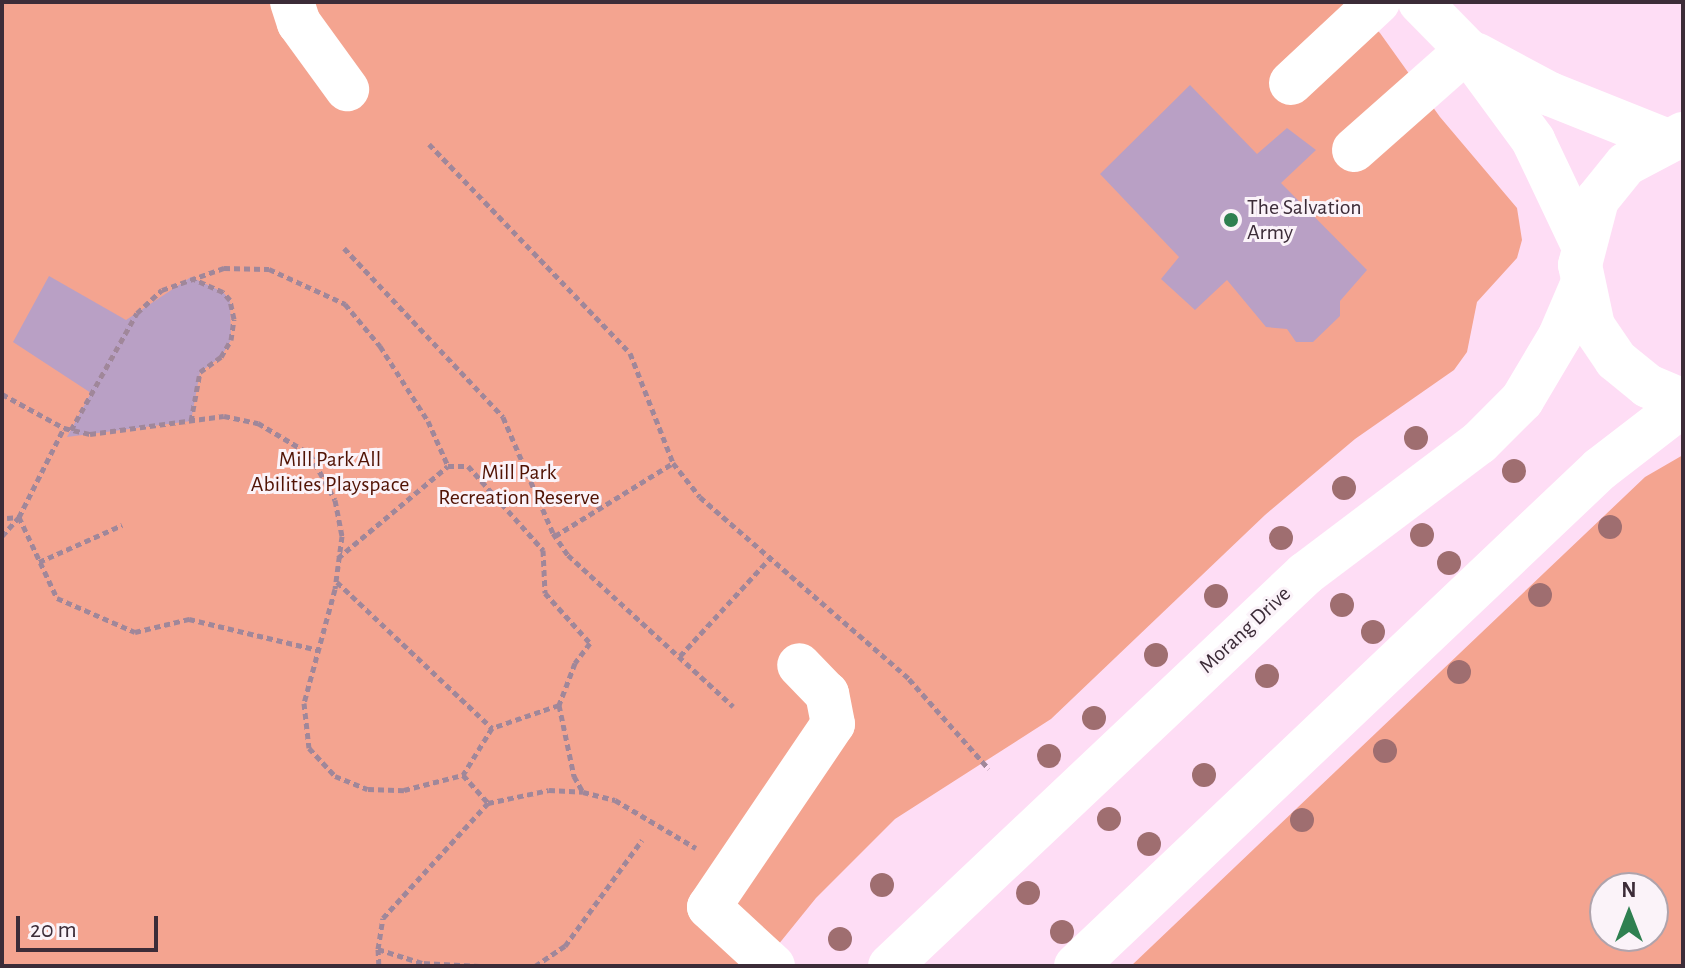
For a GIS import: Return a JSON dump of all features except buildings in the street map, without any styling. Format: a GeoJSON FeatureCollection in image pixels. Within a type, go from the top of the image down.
{"type":"FeatureCollection","features":[{"type":"Feature","properties":{"kind":"main road"},"geometry":{"type":"LineString","coordinates":[[292,2],[299,23],[347,89]]}},
{"type":"Feature","properties":{"kind":"main road"},"geometry":{"type":"LineString","coordinates":[[1291,83],[1378,2]]}},
{"type":"Feature","properties":{"kind":"main road"},"geometry":{"type":"LineString","coordinates":[[1420,2],[1467,50],[1552,172],[1582,243]]}},
{"type":"Feature","properties":{"kind":"main road"},"geometry":{"type":"LineString","coordinates":[[1467,50],[1550,94],[1674,137]]}},
{"type":"Feature","properties":{"kind":"main road"},"geometry":{"type":"LineString","coordinates":[[1354,150],[1467,50]]}},
{"type":"Feature","properties":{"kind":"main road"},"geometry":{"type":"LineString","coordinates":[[1076,966],[1600,469],[1683,403],[1648,386],[1616,360],[1593,326],[1581,287],[1582,243],[1597,200],[1626,164],[1674,137]]}},
{"type":"Feature","properties":{"kind":"main road","name":"Morang Drive"},"geometry":{"type":"LineString","coordinates":[[890,966],[1305,574],[1479,443],[1522,400],[1560,336],[1581,287]]}},
{"type":"Feature","properties":{"kind":"main road"},"geometry":{"type":"LineString","coordinates":[[773,966],[709,907],[833,724],[827,694],[799,665]]}},
{"type":"Feature","properties":{"kind":"path"},"geometry":{"type":"LineString","coordinates":[[429,144],[630,353],[673,463],[700,497],[772,556],[909,679],[989,769]]}},
{"type":"Feature","properties":{"kind":"path"},"geometry":{"type":"LineString","coordinates":[[344,248],[503,417],[555,536],[568,555],[733,706]]}},
{"type":"Feature","properties":{"kind":"path"},"geometry":{"type":"LineString","coordinates":[[2,536],[19,517],[137,313],[162,290],[191,277],[224,268],[269,269],[345,304],[396,371],[448,466]]}},
{"type":"Feature","properties":{"kind":"path"},"geometry":{"type":"LineString","coordinates":[[191,277],[223,292],[234,319],[231,340],[221,357],[200,372],[191,421]]}},
{"type":"Feature","properties":{"kind":"path"},"geometry":{"type":"LineString","coordinates":[[2,394],[68,429],[90,434],[224,416],[258,423],[310,454],[335,500],[342,536],[336,581],[304,703],[304,726],[309,748],[335,776],[368,789],[404,790],[463,775],[492,728],[559,705]]}},
{"type":"Feature","properties":{"kind":"path"},"geometry":{"type":"LineString","coordinates":[[555,536],[673,463]]}},
{"type":"Feature","properties":{"kind":"path"},"geometry":{"type":"LineString","coordinates":[[338,558],[448,466],[468,466],[543,550],[545,593],[590,643],[575,663],[559,705],[574,776],[583,792]]}},
{"type":"Feature","properties":{"kind":"path"},"geometry":{"type":"LineString","coordinates":[[7,518],[19,517]]}},
{"type":"Feature","properties":{"kind":"path"},"geometry":{"type":"LineString","coordinates":[[19,517],[57,598],[135,632],[189,619],[318,650]]}},
{"type":"Feature","properties":{"kind":"path"},"geometry":{"type":"LineString","coordinates":[[39,562],[122,525]]}},
{"type":"Feature","properties":{"kind":"path"},"geometry":{"type":"LineString","coordinates":[[680,656],[772,556]]}},
{"type":"Feature","properties":{"kind":"path"},"geometry":{"type":"LineString","coordinates":[[336,581],[492,728]]}},
{"type":"Feature","properties":{"kind":"path"},"geometry":{"type":"LineString","coordinates":[[463,775],[488,803]]}},
{"type":"Feature","properties":{"kind":"path"},"geometry":{"type":"LineString","coordinates":[[379,966],[378,949],[383,918],[488,803],[549,790],[583,792],[615,800],[707,855]]}},
{"type":"Feature","properties":{"kind":"path"},"geometry":{"type":"LineString","coordinates":[[535,966],[565,946],[642,840]]}},
{"type":"Feature","properties":{"kind":"path"},"geometry":{"type":"LineString","coordinates":[[378,949],[422,963],[480,966]]}},
{"type":"Feature","properties":{"kind":"green space","name":"Mill Park Recreation Reserve"},"geometry":{"type":"Polygon","coordinates":[[[2,2],[1347,2],[1380,33],[1440,117],[1517,208],[1522,240],[1517,258],[1477,302],[1467,352],[1454,370],[1355,439],[1265,515],[1051,719],[895,819],[816,898],[761,966],[2,966],[2,2]]]}},
{"type":"Feature","properties":{"kind":"green space"},"geometry":{"type":"Polygon","coordinates":[[[1683,455],[1683,966],[1131,966],[1645,477],[1683,455]]]}},
{"type":"Feature","properties":{"kind":"place","name":"The Salvation Army"},"geometry":{"type":"Point","coordinates":[1231,220]}},
{"type":"Feature","properties":{"kind":"park label","name":"Mill Park All Abilities Playspace"},"geometry":{"type":"Point","coordinates":[330,472]}}]}
